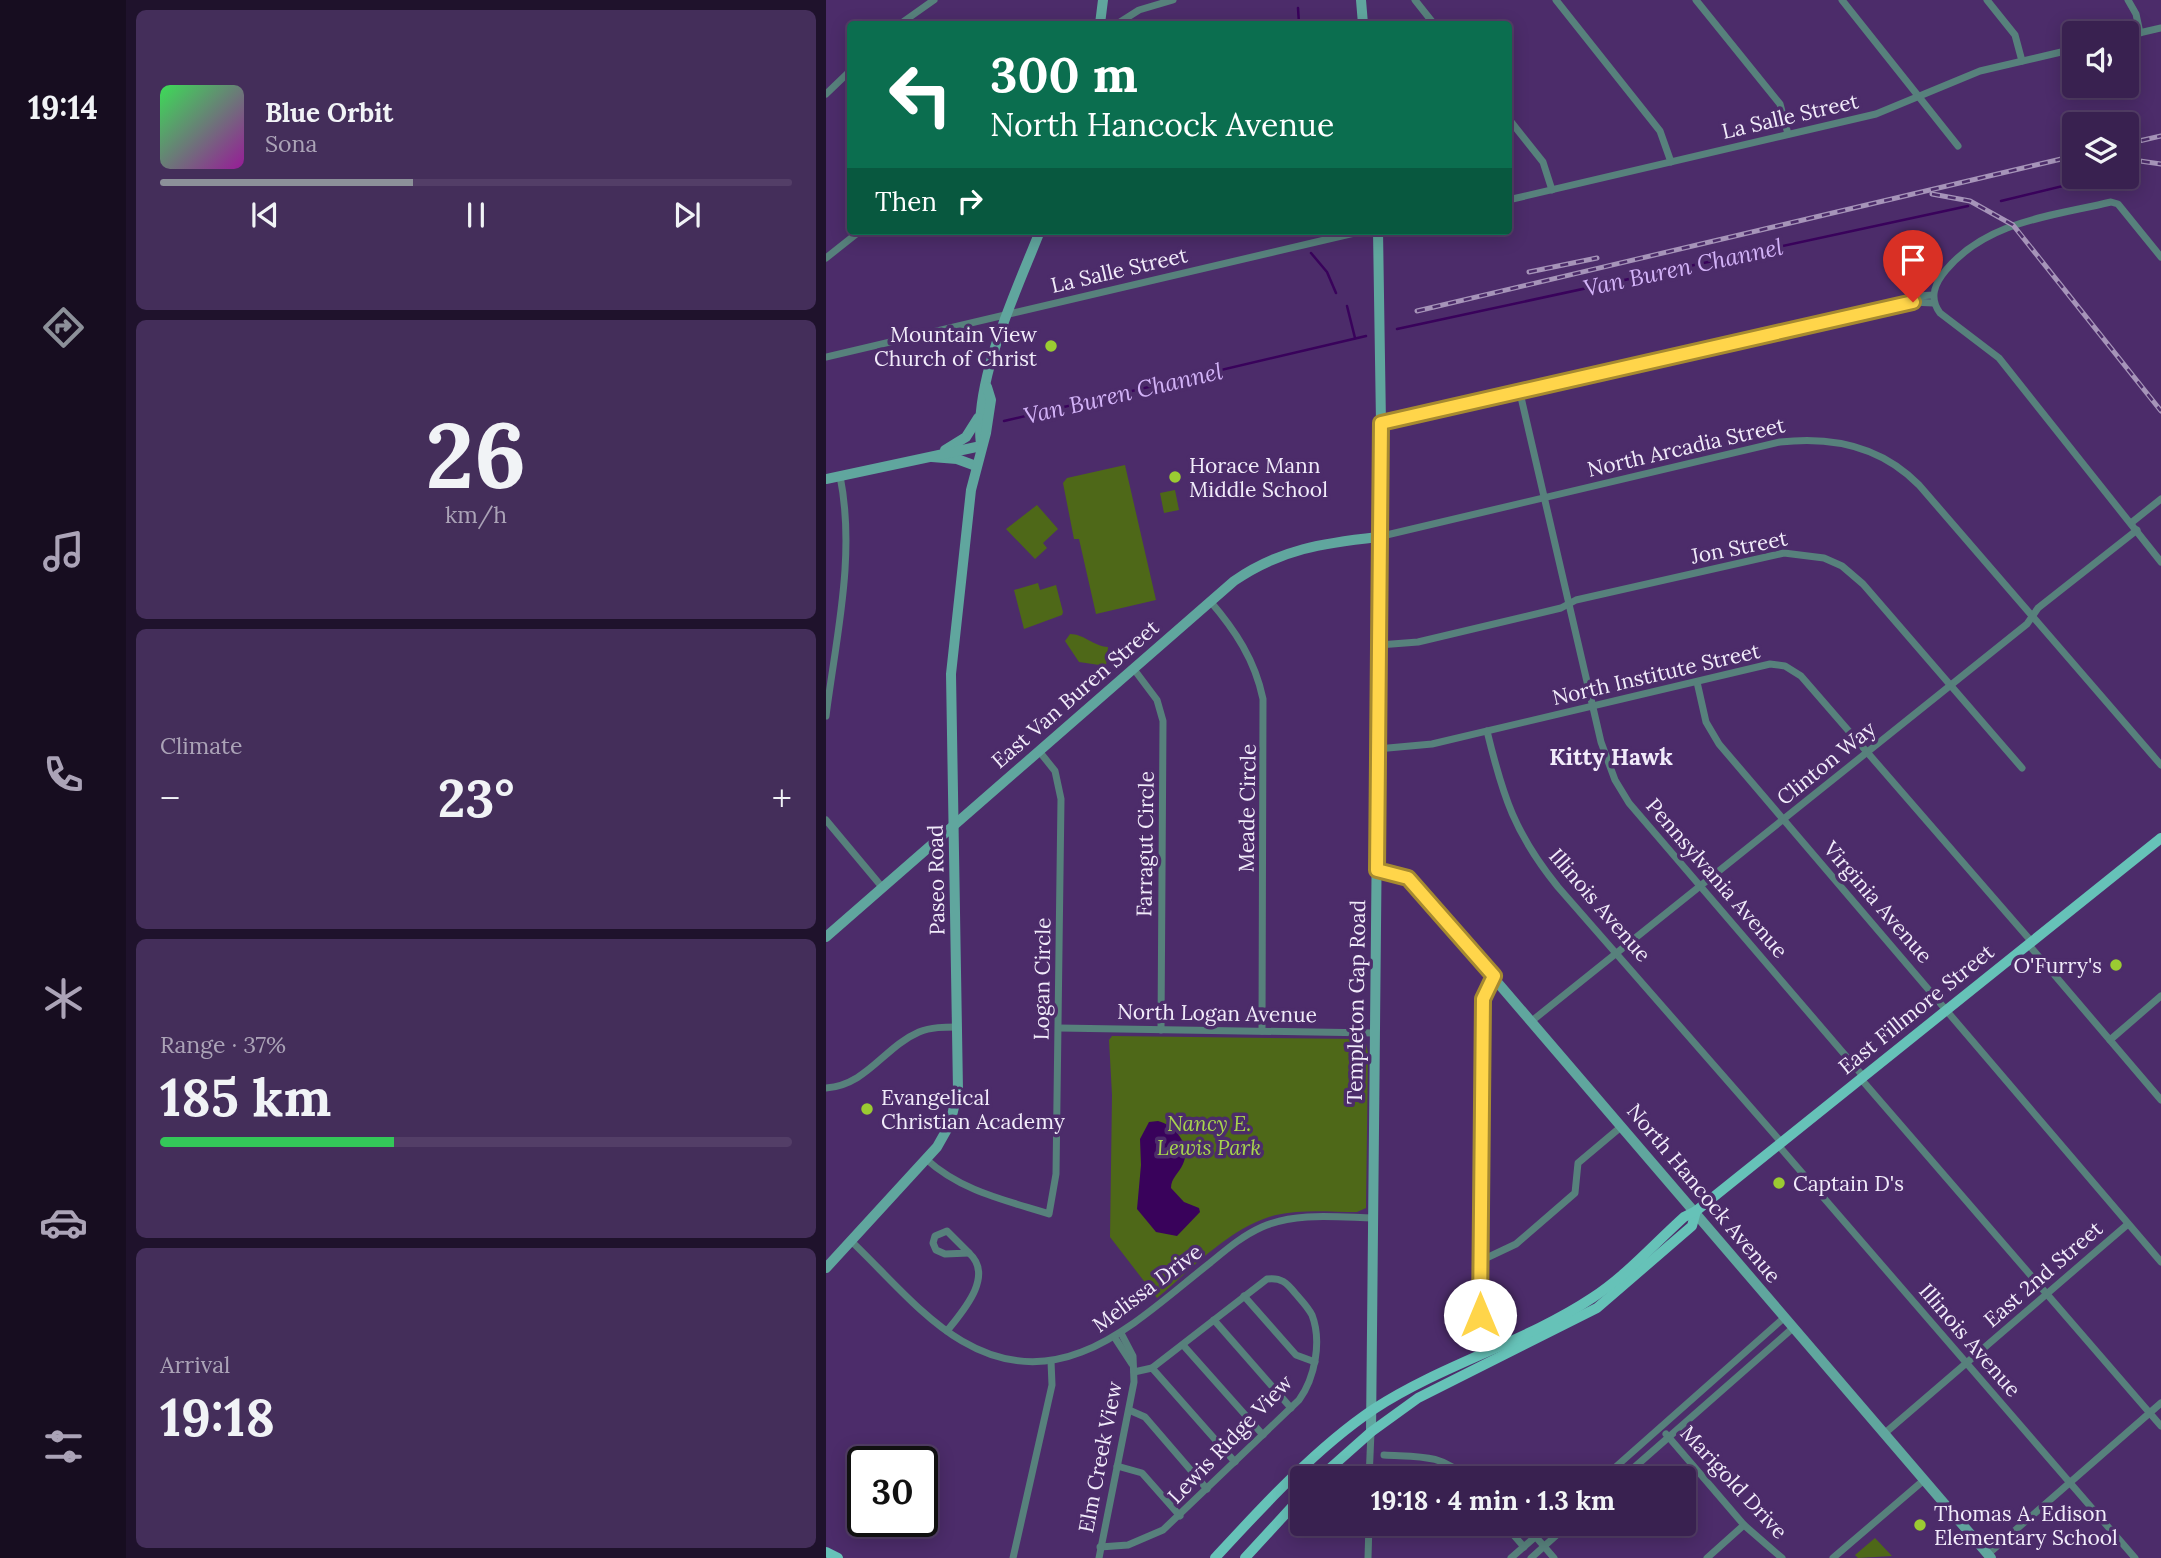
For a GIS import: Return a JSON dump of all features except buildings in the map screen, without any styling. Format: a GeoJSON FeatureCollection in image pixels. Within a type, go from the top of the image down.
{"type":"FeatureCollection","features":[{"type":"Feature","properties":{"kind":"main road","name":"East Fillmore Street"},"geometry":{"type":"LineString","coordinates":[[1215,1558],[1274,1496],[1371,1411],[1434,1374],[1592,1298],[1684,1217],[1696,1211],[2161,838]]}},
{"type":"Feature","properties":{"kind":"main road","name":"East Fillmore Street"},"geometry":{"type":"LineString","coordinates":[[1333,1466],[1371,1432],[1435,1388],[1597,1308],[1692,1226],[1696,1211]]}},
{"type":"Feature","properties":{"kind":"main road"},"geometry":{"type":"LineString","coordinates":[[1245,1558],[1290,1510]]}},
{"type":"Feature","properties":{"kind":"main road"},"geometry":{"type":"LineString","coordinates":[[826,1552],[838,1558]]}},
{"type":"Feature","properties":{"kind":"street"},"geometry":{"type":"LineString","coordinates":[[907,21],[934,0]]}},
{"type":"Feature","properties":{"kind":"street"},"geometry":{"type":"LineString","coordinates":[[1100,21],[1104,0]]}},
{"type":"Feature","properties":{"kind":"street"},"geometry":{"type":"LineString","coordinates":[[1122,21],[1139,10],[1173,0]]}},
{"type":"Feature","properties":{"kind":"street"},"geometry":{"type":"LineString","coordinates":[[1361,0],[1363,21]]}},
{"type":"Feature","properties":{"kind":"street"},"geometry":{"type":"LineString","coordinates":[[1415,0],[1432,21]]}},
{"type":"Feature","properties":{"kind":"street"},"geometry":{"type":"LineString","coordinates":[[1556,0],[1660,131],[1671,162]]}},
{"type":"Feature","properties":{"kind":"street"},"geometry":{"type":"LineString","coordinates":[[1696,0],[1780,104],[1788,134]]}},
{"type":"Feature","properties":{"kind":"street"},"geometry":{"type":"LineString","coordinates":[[1842,0],[1958,146]]}},
{"type":"Feature","properties":{"kind":"street"},"geometry":{"type":"LineString","coordinates":[[1987,0],[2015,35],[2022,61]]}},
{"type":"Feature","properties":{"kind":"street"},"geometry":{"type":"LineString","coordinates":[[2128,0],[2136,14],[2140,33],[2161,28]]}},
{"type":"Feature","properties":{"kind":"street","name":"La Salle Street"},"geometry":{"type":"LineString","coordinates":[[1512,199],[1877,114],[1980,71],[2062,52]]}},
{"type":"Feature","properties":{"kind":"street"},"geometry":{"type":"LineString","coordinates":[[826,94],[847,74]]}},
{"type":"Feature","properties":{"kind":"street"},"geometry":{"type":"LineString","coordinates":[[1512,123],[1543,162],[1552,190]]}},
{"type":"Feature","properties":{"kind":"street"},"geometry":{"type":"LineString","coordinates":[[2161,257],[2118,204],[2103,204],[1993,232],[1951,264],[1940,277],[1933,299],[1940,313],[1998,358],[2161,562]]}},
{"type":"Feature","properties":{"kind":"street"},"geometry":{"type":"LineString","coordinates":[[826,258],[855,235]]}},
{"type":"Feature","properties":{"kind":"street","name":"Paseo Road"},"geometry":{"type":"LineString","coordinates":[[981,446],[979,406],[987,387],[992,358],[1006,314],[1038,235]]}},
{"type":"Feature","properties":{"kind":"street","name":"La Salle Street"},"geometry":{"type":"LineString","coordinates":[[826,357],[1346,235]]}},
{"type":"Feature","properties":{"kind":"street","name":"Templeton Gap Road"},"geometry":{"type":"LineString","coordinates":[[1370,1466],[1381,423],[1378,235]]}},
{"type":"Feature","properties":{"kind":"street"},"geometry":{"type":"LineString","coordinates":[[1381,423],[1913,302],[1918,296],[1933,299]]}},
{"type":"Feature","properties":{"kind":"street","name":"Paseo Road"},"geometry":{"type":"LineString","coordinates":[[826,1268],[926,1159],[945,1135],[954,1113],[958,1090],[951,674],[976,466],[986,433],[990,400],[987,387]]}},
{"type":"Feature","properties":{"kind":"street","name":"Pennsylvania Avenue"},"geometry":{"type":"LineString","coordinates":[[1520,393],[1605,756],[1621,791],[2161,1426]]}},
{"type":"Feature","properties":{"kind":"street"},"geometry":{"type":"LineString","coordinates":[[942,452],[972,432],[979,406]]}},
{"type":"Feature","properties":{"kind":"street","name":"North Arcadia Street"},"geometry":{"type":"LineString","coordinates":[[1378,537],[1780,442],[1838,441],[1880,456],[1910,477],[2161,765]]}},
{"type":"Feature","properties":{"kind":"street"},"geometry":{"type":"LineString","coordinates":[[826,479],[942,452],[981,446]]}},
{"type":"Feature","properties":{"kind":"street"},"geometry":{"type":"LineString","coordinates":[[924,456],[957,459],[976,466]]}},
{"type":"Feature","properties":{"kind":"street"},"geometry":{"type":"LineString","coordinates":[[826,716],[847,550],[847,514],[839,476]]}},
{"type":"Feature","properties":{"kind":"street"},"geometry":{"type":"LineString","coordinates":[[2131,523],[2161,499]]}},
{"type":"Feature","properties":{"kind":"street","name":"Clinton Way"},"geometry":{"type":"LineString","coordinates":[[1533,1020],[2027,624],[2038,608],[2137,530]]}},
{"type":"Feature","properties":{"kind":"street","name":"East Van Buren Street"},"geometry":{"type":"LineString","coordinates":[[826,937],[1210,601],[1251,569],[1279,555],[1320,543],[1378,537]]}},
{"type":"Feature","properties":{"kind":"street","name":"Jon Street"},"geometry":{"type":"LineString","coordinates":[[1379,645],[1418,642],[1770,554],[1814,555],[1842,566],[1863,584],[2022,768]]}},
{"type":"Feature","properties":{"kind":"street","name":"Meade Circle"},"geometry":{"type":"LineString","coordinates":[[1210,601],[1233,628],[1248,654],[1263,699],[1262,1031]]}},
{"type":"Feature","properties":{"kind":"street","name":"North Institute Street"},"geometry":{"type":"LineString","coordinates":[[1377,749],[1432,744],[1770,664],[1790,668],[1801,676],[1867,752],[2161,1100]]}},
{"type":"Feature","properties":{"kind":"street","name":"Farragut Circle"},"geometry":{"type":"LineString","coordinates":[[1133,668],[1157,700],[1163,721],[1161,1030]]}},
{"type":"Feature","properties":{"kind":"street","name":"Virginia Avenue"},"geometry":{"type":"LineString","coordinates":[[1697,682],[1713,736],[2127,1224],[2159,1257]]}},
{"type":"Feature","properties":{"kind":"street","name":"Illinois Avenue"},"geometry":{"type":"LineString","coordinates":[[1487,732],[1504,797],[1522,837],[1558,887],[1617,952],[2134,1558]]}},
{"type":"Feature","properties":{"kind":"street","name":"Logan Circle"},"geometry":{"type":"LineString","coordinates":[[926,1159],[942,1174],[963,1186],[1049,1214],[1056,1174],[1061,799],[1055,771],[1039,751]]}},
{"type":"Feature","properties":{"kind":"street"},"geometry":{"type":"LineString","coordinates":[[826,820],[882,887]]}},
{"type":"Feature","properties":{"kind":"street","name":"North Hancock Avenue"},"geometry":{"type":"LineString","coordinates":[[1377,870],[1408,878],[1533,1020],[1989,1556]]}},
{"type":"Feature","properties":{"kind":"street"},"geometry":{"type":"LineString","coordinates":[[1480,1353],[1483,999],[1494,976]]}},
{"type":"Feature","properties":{"kind":"street"},"geometry":{"type":"LineString","coordinates":[[2109,1040],[2161,996]]}},
{"type":"Feature","properties":{"kind":"street"},"geometry":{"type":"LineString","coordinates":[[826,1088],[859,1079],[902,1042],[919,1032],[957,1027]]}},
{"type":"Feature","properties":{"kind":"street","name":"North Logan Avenue"},"geometry":{"type":"LineString","coordinates":[[1059,1028],[1374,1033]]}},
{"type":"Feature","properties":{"kind":"street"},"geometry":{"type":"LineString","coordinates":[[1480,1261],[1516,1244],[1575,1193],[1578,1163],[1622,1126]]}},
{"type":"Feature","properties":{"kind":"street","name":"Melissa Drive"},"geometry":{"type":"LineString","coordinates":[[851,1241],[947,1331],[988,1353],[1026,1361],[1051,1360],[1079,1355],[1118,1335],[1237,1240],[1260,1228],[1303,1217],[1373,1218]]}},
{"type":"Feature","properties":{"kind":"street","name":"East 2nd Street"},"geometry":{"type":"LineString","coordinates":[[1885,1433],[2127,1224]]}},
{"type":"Feature","properties":{"kind":"street"},"geometry":{"type":"LineString","coordinates":[[947,1331],[973,1298],[976,1264],[969,1253],[947,1231],[938,1233],[933,1239],[934,1247],[939,1252],[969,1253]]}},
{"type":"Feature","properties":{"kind":"street","name":"Lewis Ridge View"},"geometry":{"type":"LineString","coordinates":[[1100,1548],[1141,1542],[1163,1530],[1291,1408],[1305,1391],[1315,1362],[1312,1317],[1287,1284],[1278,1279],[1267,1279],[1152,1368],[1133,1368]]}},
{"type":"Feature","properties":{"kind":"street"},"geometry":{"type":"LineString","coordinates":[[1244,1296],[1296,1356],[1315,1362]]}},
{"type":"Feature","properties":{"kind":"street"},"geometry":{"type":"LineString","coordinates":[[1617,1466],[1785,1317]]}},
{"type":"Feature","properties":{"kind":"street"},"geometry":{"type":"LineString","coordinates":[[1214,1320],[1291,1408]]}},
{"type":"Feature","properties":{"kind":"street"},"geometry":{"type":"LineString","coordinates":[[1636,1466],[1794,1328]]}},
{"type":"Feature","properties":{"kind":"street","name":"Elm Creek View"},"geometry":{"type":"LineString","coordinates":[[1099,1558],[1129,1410],[1133,1368],[1133,1356],[1118,1335]]}},
{"type":"Feature","properties":{"kind":"street"},"geometry":{"type":"LineString","coordinates":[[1183,1345],[1263,1435]]}},
{"type":"Feature","properties":{"kind":"street"},"geometry":{"type":"LineString","coordinates":[[1013,1558],[1052,1385],[1051,1360]]}},
{"type":"Feature","properties":{"kind":"street"},"geometry":{"type":"LineString","coordinates":[[1152,1368],[1235,1462]]}},
{"type":"Feature","properties":{"kind":"street"},"geometry":{"type":"LineString","coordinates":[[1989,1556],[2069,1482],[2161,1403]]}},
{"type":"Feature","properties":{"kind":"street"},"geometry":{"type":"LineString","coordinates":[[1129,1410],[1145,1417],[1207,1489]]}},
{"type":"Feature","properties":{"kind":"street","name":"Marigold Drive"},"geometry":{"type":"LineString","coordinates":[[1660,1428],[1744,1525],[1782,1558]]}},
{"type":"Feature","properties":{"kind":"street"},"geometry":{"type":"LineString","coordinates":[[1384,1455],[1436,1458],[1453,1466]]}},
{"type":"Feature","properties":{"kind":"street"},"geometry":{"type":"LineString","coordinates":[[1117,1466],[1142,1473],[1180,1516]]}},
{"type":"Feature","properties":{"kind":"street"},"geometry":{"type":"LineString","coordinates":[[1833,1558],[1924,1480]]}},
{"type":"Feature","properties":{"kind":"street"},"geometry":{"type":"LineString","coordinates":[[1707,1558],[1744,1525]]}},
{"type":"Feature","properties":{"kind":"street"},"geometry":{"type":"LineString","coordinates":[[1368,1536],[1368,1558]]}},
{"type":"Feature","properties":{"kind":"street"},"geometry":{"type":"LineString","coordinates":[[1514,1536],[1524,1547]]}},
{"type":"Feature","properties":{"kind":"street"},"geometry":{"type":"LineString","coordinates":[[1531,1558],[1555,1536]]}},
{"type":"Feature","properties":{"kind":"street"},"geometry":{"type":"LineString","coordinates":[[1511,1558],[1536,1537],[1554,1558]]}},
{"type":"Feature","properties":{"kind":"green space"},"geometry":{"type":"Polygon","coordinates":[[[1125,465],[1156,600],[1096,614],[1079,539],[1074,539],[1063,483],[1067,478],[1125,465]]]}},
{"type":"Feature","properties":{"kind":"green space"},"geometry":{"type":"Polygon","coordinates":[[[1175,490],[1179,510],[1164,513],[1160,493],[1175,490]]]}},
{"type":"Feature","properties":{"kind":"green space"},"geometry":{"type":"Polygon","coordinates":[[[1037,505],[1058,529],[1043,543],[1047,548],[1035,559],[1006,529],[1037,505]]]}},
{"type":"Feature","properties":{"kind":"green space"},"geometry":{"type":"Polygon","coordinates":[[[1038,583],[1040,590],[1056,585],[1063,612],[1062,615],[1024,629],[1014,590],[1038,583]]]}},
{"type":"Feature","properties":{"kind":"green space"},"geometry":{"type":"Polygon","coordinates":[[[1070,634],[1108,647],[1106,666],[1079,662],[1065,641],[1070,634]]]}},
{"type":"Feature","properties":{"kind":"green space","name":"Nancy E. Lewis Park"},"geometry":{"type":"Polygon","coordinates":[[[1112,1036],[1360,1039],[1366,1043],[1366,1208],[1357,1212],[1286,1213],[1259,1221],[1212,1250],[1157,1298],[1110,1237],[1112,1095],[1109,1040],[1112,1036]]]}},
{"type":"Feature","properties":{"kind":"green space"},"geometry":{"type":"Polygon","coordinates":[[[1875,1538],[1892,1556],[1858,1558],[1855,1555],[1875,1538]]]}},
{"type":"Feature","properties":{"kind":"shaded area"},"geometry":{"type":"Polygon","coordinates":[[[1158,1121],[1176,1132],[1184,1144],[1183,1164],[1171,1188],[1184,1202],[1199,1208],[1200,1212],[1177,1236],[1156,1232],[1137,1209],[1141,1165],[1140,1139],[1149,1122],[1158,1121]]]}},
{"type":"Feature","properties":{"kind":"waterway"},"geometry":{"type":"LineString","coordinates":[[1298,8],[1299,21]]}},
{"type":"Feature","properties":{"kind":"waterway","name":"Van Buren Channel"},"geometry":{"type":"LineString","coordinates":[[2001,201],[2062,186]]}},
{"type":"Feature","properties":{"kind":"waterway","name":"Van Buren Channel"},"geometry":{"type":"LineString","coordinates":[[1397,329],[1968,206]]}},
{"type":"Feature","properties":{"kind":"waterway"},"geometry":{"type":"LineString","coordinates":[[1311,253],[1327,272],[1336,293]]}},
{"type":"Feature","properties":{"kind":"waterway"},"geometry":{"type":"LineString","coordinates":[[1347,306],[1355,338]]}},
{"type":"Feature","properties":{"kind":"waterway","name":"Van Buren Channel"},"geometry":{"type":"LineString","coordinates":[[1004,421],[1366,336]]}},
{"type":"Feature","properties":{"kind":"railway"},"geometry":{"type":"LineString","coordinates":[[2139,141],[2161,136]]}},
{"type":"Feature","properties":{"kind":"railway"},"geometry":{"type":"LineString","coordinates":[[1417,311],[2062,159]]}},
{"type":"Feature","properties":{"kind":"railway"},"geometry":{"type":"LineString","coordinates":[[2139,161],[2161,164]]}},
{"type":"Feature","properties":{"kind":"railway"},"geometry":{"type":"LineString","coordinates":[[1932,194],[1970,201],[2013,225],[2161,411]]}},
{"type":"Feature","properties":{"kind":"railway"},"geometry":{"type":"LineString","coordinates":[[1529,272],[1597,258]]}},
{"type":"Feature","properties":{"kind":"place","name":"Mountain View Church of Christ"},"geometry":{"type":"Point","coordinates":[1051,346]}},
{"type":"Feature","properties":{"kind":"place","name":"Horace Mann Middle School"},"geometry":{"type":"Point","coordinates":[1175,477]}},
{"type":"Feature","properties":{"kind":"place","name":"O'Furry's"},"geometry":{"type":"Point","coordinates":[2116,965]}},
{"type":"Feature","properties":{"kind":"place","name":"Evangelical Christian Academy"},"geometry":{"type":"Point","coordinates":[867,1109]}},
{"type":"Feature","properties":{"kind":"place","name":"Captain D's"},"geometry":{"type":"Point","coordinates":[1779,1183]}},
{"type":"Feature","properties":{"kind":"place","name":"Thomas A. Edison Elementary School"},"geometry":{"type":"Point","coordinates":[1920,1525]}},
{"type":"Feature","properties":{"kind":"district","name":"Kitty Hawk"},"geometry":{"type":"Point","coordinates":[1611,756]}},
{"type":"Feature","properties":{"kind":"route"},"geometry":{"type":"LineString","coordinates":[[1480,1315],[1483,999],[1494,976],[1408,878],[1401,874],[1377,870],[1381,423],[1913,302]]}}]}
